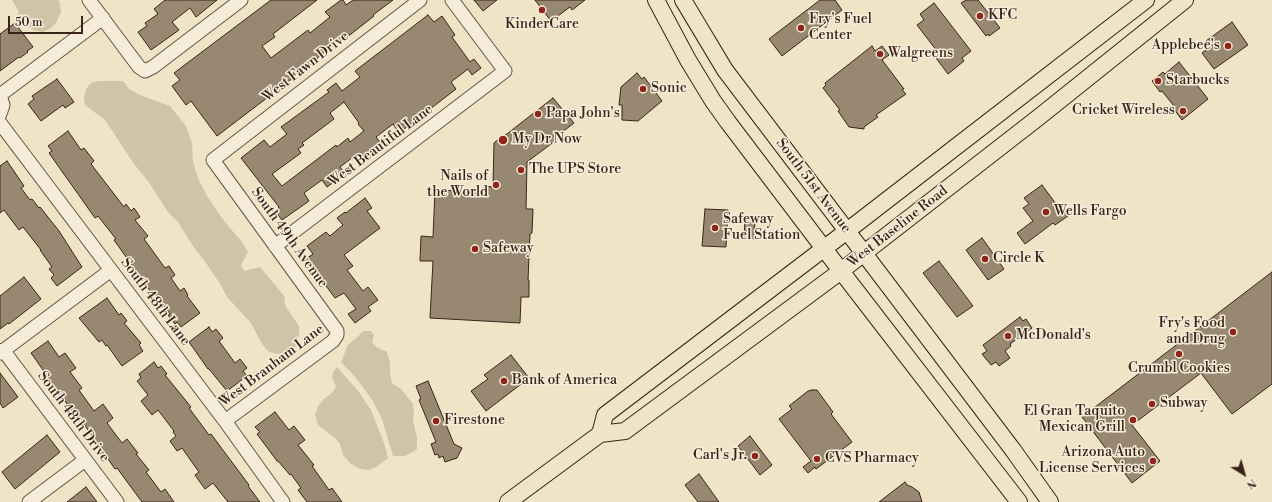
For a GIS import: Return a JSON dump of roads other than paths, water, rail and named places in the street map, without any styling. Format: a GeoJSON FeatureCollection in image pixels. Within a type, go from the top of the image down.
{"type":"FeatureCollection","features":[{"type":"Feature","properties":{"kind":"main road","name":"South 51st Avenue"},"geometry":{"type":"LineString","coordinates":[[656,0],[688,60],[713,101],[841,271],[1019,502]]}},
{"type":"Feature","properties":{"kind":"main road","name":"South 51st Avenue"},"geometry":{"type":"LineString","coordinates":[[683,0],[725,70],[1013,450],[1050,502]]}},
{"type":"Feature","properties":{"kind":"main road","name":"West Baseline Road"},"geometry":{"type":"LineString","coordinates":[[600,434],[605,415],[847,231],[1146,0]]}},
{"type":"Feature","properties":{"kind":"main road","name":"West Baseline Road"},"geometry":{"type":"LineString","coordinates":[[508,502],[600,434],[625,430],[841,271],[1039,117],[1185,0]]}},
{"type":"Feature","properties":{"kind":"street"},"geometry":{"type":"LineString","coordinates":[[89,0],[139,67],[145,71],[153,67],[241,0]]}},
{"type":"Feature","properties":{"kind":"street","name":"West Fawn Drive"},"geometry":{"type":"LineString","coordinates":[[213,160],[420,0]]}},
{"type":"Feature","properties":{"kind":"street","name":"West Beautiful Lane"},"geometry":{"type":"LineString","coordinates":[[275,246],[505,71],[452,0]]}},
{"type":"Feature","properties":{"kind":"street"},"geometry":{"type":"LineString","coordinates":[[0,114],[3,105],[0,95],[103,18]]}},
{"type":"Feature","properties":{"kind":"street","name":"South 48th Lane"},"geometry":{"type":"LineString","coordinates":[[0,123],[225,421],[283,502]]}},
{"type":"Feature","properties":{"kind":"street","name":"South 49th Avenue"},"geometry":{"type":"LineString","coordinates":[[213,160],[336,328],[337,335]]}},
{"type":"Feature","properties":{"kind":"street"},"geometry":{"type":"LineString","coordinates":[[2,352],[111,270]]}},
{"type":"Feature","properties":{"kind":"street","name":"West Branham Lane"},"geometry":{"type":"LineString","coordinates":[[225,421],[333,341],[337,335]]}},
{"type":"Feature","properties":{"kind":"street","name":"South 48th Drive"},"geometry":{"type":"LineString","coordinates":[[2,352],[117,502]]}},
{"type":"Feature","properties":{"kind":"street"},"geometry":{"type":"LineString","coordinates":[[29,502],[85,460]]}},
{"type":"Feature","properties":{"kind":"place","name":"KinderCare"},"geometry":{"type":"Point","coordinates":[542,10]}},
{"type":"Feature","properties":{"kind":"place","name":"KFC"},"geometry":{"type":"Point","coordinates":[980,16]}},
{"type":"Feature","properties":{"kind":"place","name":"Fry's Fuel Center"},"geometry":{"type":"Point","coordinates":[801,28]}},
{"type":"Feature","properties":{"kind":"place","name":"Applebee's"},"geometry":{"type":"Point","coordinates":[1228,46]}},
{"type":"Feature","properties":{"kind":"place","name":"Walgreens"},"geometry":{"type":"Point","coordinates":[880,54]}},
{"type":"Feature","properties":{"kind":"place","name":"Starbucks"},"geometry":{"type":"Point","coordinates":[1158,81]}},
{"type":"Feature","properties":{"kind":"place","name":"Sonic"},"geometry":{"type":"Point","coordinates":[643,89]}},
{"type":"Feature","properties":{"kind":"place","name":"Cricket Wireless"},"geometry":{"type":"Point","coordinates":[1183,111]}},
{"type":"Feature","properties":{"kind":"place","name":"Papa John's"},"geometry":{"type":"Point","coordinates":[538,114]}},
{"type":"Feature","properties":{"kind":"place","name":"My Dr Now"},"geometry":{"type":"Point","coordinates":[503,140]}},
{"type":"Feature","properties":{"kind":"place","name":"The UPS Store"},"geometry":{"type":"Point","coordinates":[521,170]}},
{"type":"Feature","properties":{"kind":"place","name":"Nails of the World"},"geometry":{"type":"Point","coordinates":[496,185]}},
{"type":"Feature","properties":{"kind":"place","name":"Wells Fargo"},"geometry":{"type":"Point","coordinates":[1046,212]}},
{"type":"Feature","properties":{"kind":"place","name":"Safeway Fuel Station"},"geometry":{"type":"Point","coordinates":[715,228]}},
{"type":"Feature","properties":{"kind":"place","name":"Safeway"},"geometry":{"type":"Point","coordinates":[475,249]}},
{"type":"Feature","properties":{"kind":"place","name":"Circle K"},"geometry":{"type":"Point","coordinates":[985,259]}},
{"type":"Feature","properties":{"kind":"place","name":"Fry's Food and Drug"},"geometry":{"type":"Point","coordinates":[1233,332]}},
{"type":"Feature","properties":{"kind":"place","name":"McDonald's"},"geometry":{"type":"Point","coordinates":[1008,336]}},
{"type":"Feature","properties":{"kind":"place","name":"Crumbl Cookies"},"geometry":{"type":"Point","coordinates":[1179,354]}},
{"type":"Feature","properties":{"kind":"place","name":"Bank of America"},"geometry":{"type":"Point","coordinates":[504,381]}},
{"type":"Feature","properties":{"kind":"place","name":"Subway"},"geometry":{"type":"Point","coordinates":[1152,404]}},
{"type":"Feature","properties":{"kind":"place","name":"El Gran Taquito Mexican Grill"},"geometry":{"type":"Point","coordinates":[1133,420]}},
{"type":"Feature","properties":{"kind":"place","name":"Firestone"},"geometry":{"type":"Point","coordinates":[436,421]}},
{"type":"Feature","properties":{"kind":"place","name":"Carl's Jr."},"geometry":{"type":"Point","coordinates":[755,456]}},
{"type":"Feature","properties":{"kind":"place","name":"CVS Pharmacy"},"geometry":{"type":"Point","coordinates":[817,459]}},
{"type":"Feature","properties":{"kind":"place","name":"Arizona Auto License Services"},"geometry":{"type":"Point","coordinates":[1153,461]}}]}
